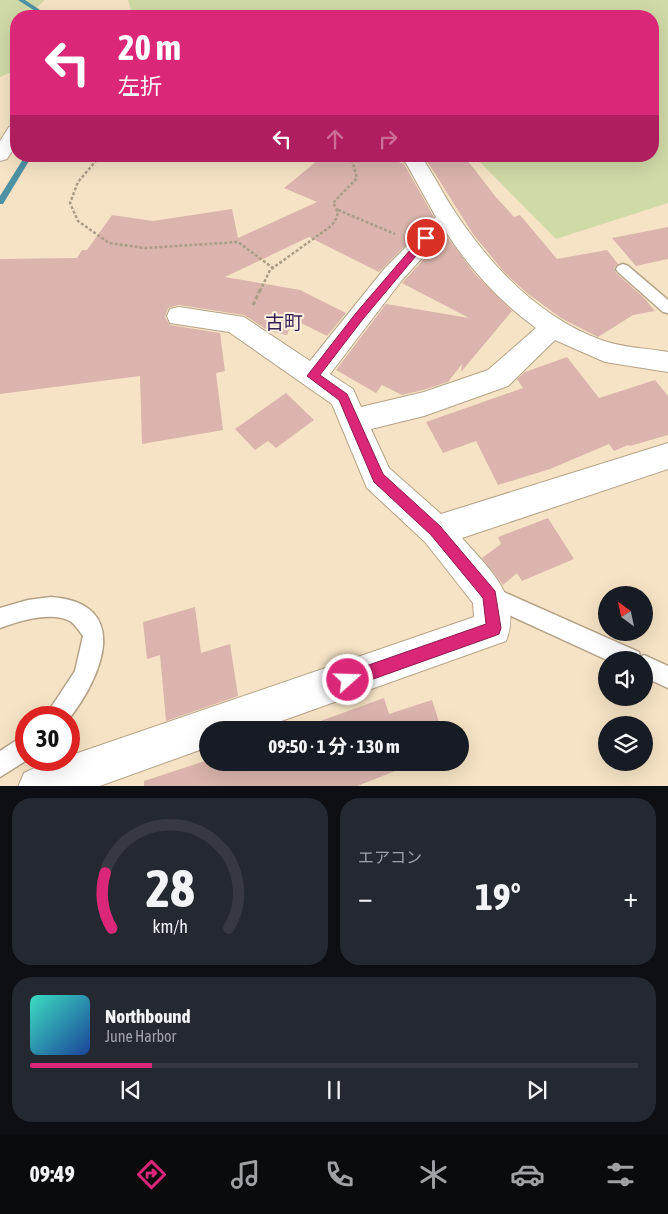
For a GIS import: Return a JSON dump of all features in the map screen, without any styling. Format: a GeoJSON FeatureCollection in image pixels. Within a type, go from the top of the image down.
{"type":"FeatureCollection","features":[{"type":"Feature","properties":{"kind":"street"},"geometry":{"type":"LineString","coordinates":[[0,155],[10,140]]}},
{"type":"Feature","properties":{"kind":"street"},"geometry":{"type":"LineString","coordinates":[[415,162],[448,218],[488,271],[524,306],[552,328],[598,349],[668,362]]}},
{"type":"Feature","properties":{"kind":"street"},"geometry":{"type":"LineString","coordinates":[[313,376],[359,316],[420,244],[448,218]]}},
{"type":"Feature","properties":{"kind":"street"},"geometry":{"type":"LineString","coordinates":[[38,786],[494,628],[490,596],[436,531],[378,478],[343,397],[235,324],[179,316]]}},
{"type":"Feature","properties":{"kind":"street"},"geometry":{"type":"LineString","coordinates":[[353,421],[424,404],[498,378],[552,328]]}},
{"type":"Feature","properties":{"kind":"street"},"geometry":{"type":"LineString","coordinates":[[436,531],[659,457],[668,456]]}},
{"type":"Feature","properties":{"kind":"lane"},"geometry":{"type":"LineString","coordinates":[[623,269],[668,308]]}},
{"type":"Feature","properties":{"kind":"lane"},"geometry":{"type":"LineString","coordinates":[[490,596],[611,651]]}},
{"type":"Feature","properties":{"kind":"lane"},"geometry":{"type":"LineString","coordinates":[[0,618],[13,612],[49,607],[78,614],[94,633],[93,656],[80,686],[65,706]]}},
{"type":"Feature","properties":{"kind":"lane"},"geometry":{"type":"LineString","coordinates":[[653,670],[668,677]]}},
{"type":"Feature","properties":{"kind":"lane"},"geometry":{"type":"LineString","coordinates":[[0,765],[15,754]]}},
{"type":"Feature","properties":{"kind":"path"},"geometry":{"type":"LineString","coordinates":[[95,162],[78,182],[70,203],[78,222],[109,244],[145,248],[238,242],[273,268]]}},
{"type":"Feature","properties":{"kind":"path"},"geometry":{"type":"LineString","coordinates":[[353,162],[357,178],[333,203],[338,210],[420,244]]}},
{"type":"Feature","properties":{"kind":"path"},"geometry":{"type":"LineString","coordinates":[[241,328],[273,268],[331,226],[338,216],[338,210]]}},
{"type":"Feature","properties":{"kind":"green space"},"geometry":{"type":"Polygon","coordinates":[[[0,0],[45,0],[34,10],[10,10],[10,73],[0,77],[0,0]]]}},
{"type":"Feature","properties":{"kind":"green space"},"geometry":{"type":"Polygon","coordinates":[[[128,0],[668,0],[668,203],[556,239],[480,162],[659,162],[659,10],[131,10],[128,0]]]}},
{"type":"Feature","properties":{"kind":"building"},"geometry":{"type":"Polygon","coordinates":[[[316,162],[398,162],[404,164],[434,217],[379,272],[309,237],[225,277],[300,290],[346,313],[327,336],[293,319],[287,335],[269,331],[244,315],[179,305],[168,308],[165,317],[170,325],[220,333],[225,371],[216,373],[223,430],[142,444],[140,376],[0,394],[0,259],[77,258],[82,250],[87,250],[112,215],[153,221],[232,209],[238,238],[317,202],[284,188],[316,162]]]}},
{"type":"Feature","properties":{"kind":"building"},"geometry":{"type":"Polygon","coordinates":[[[428,162],[469,162],[514,217],[520,215],[557,259],[607,250],[618,264],[614,268],[616,273],[645,299],[655,311],[633,315],[598,337],[561,318],[527,293],[504,272],[473,234],[428,162]]]}},
{"type":"Feature","properties":{"kind":"building"},"geometry":{"type":"Polygon","coordinates":[[[668,227],[668,259],[636,266],[612,238],[668,227]]]}},
{"type":"Feature","properties":{"kind":"building"},"geometry":{"type":"Polygon","coordinates":[[[446,235],[474,273],[512,311],[461,372],[462,364],[448,382],[402,395],[382,385],[376,393],[336,370],[386,304],[469,318],[402,283],[446,235]]]}},
{"type":"Feature","properties":{"kind":"building"},"geometry":{"type":"Polygon","coordinates":[[[567,357],[599,398],[655,380],[668,396],[668,435],[628,445],[614,451],[609,444],[550,469],[498,485],[476,441],[443,453],[426,422],[523,388],[517,379],[525,372],[567,357]]]}},
{"type":"Feature","properties":{"kind":"building"},"geometry":{"type":"Polygon","coordinates":[[[286,393],[314,420],[276,448],[268,441],[255,450],[235,429],[286,393]]]}},
{"type":"Feature","properties":{"kind":"building"},"geometry":{"type":"Polygon","coordinates":[[[548,518],[574,559],[522,581],[517,573],[503,585],[482,558],[501,544],[498,537],[548,518]]]}},
{"type":"Feature","properties":{"kind":"building"},"geometry":{"type":"Polygon","coordinates":[[[195,607],[201,653],[230,644],[238,696],[166,721],[160,655],[147,659],[143,622],[195,607]]]}},
{"type":"Feature","properties":{"kind":"building"},"geometry":{"type":"Polygon","coordinates":[[[384,698],[389,714],[432,700],[439,721],[321,721],[384,698]]]}},
{"type":"Feature","properties":{"kind":"building"},"geometry":{"type":"Polygon","coordinates":[[[199,763],[199,771],[395,771],[358,786],[144,786],[144,781],[199,763]]]}},
{"type":"Feature","properties":{"kind":"waterway"},"geometry":{"type":"LineString","coordinates":[[21,0],[37,10]]}},
{"type":"Feature","properties":{"kind":"waterway"},"geometry":{"type":"LineString","coordinates":[[0,202],[25,162]]}},
{"type":"Feature","properties":{"kind":"district","name":"古町"},"geometry":{"type":"Point","coordinates":[284,322]}},
{"type":"Feature","properties":{"kind":"route"},"geometry":{"type":"LineString","coordinates":[[348,680],[494,628],[490,596],[436,531],[378,478],[343,397],[313,376],[359,316],[426,238]]}}]}
